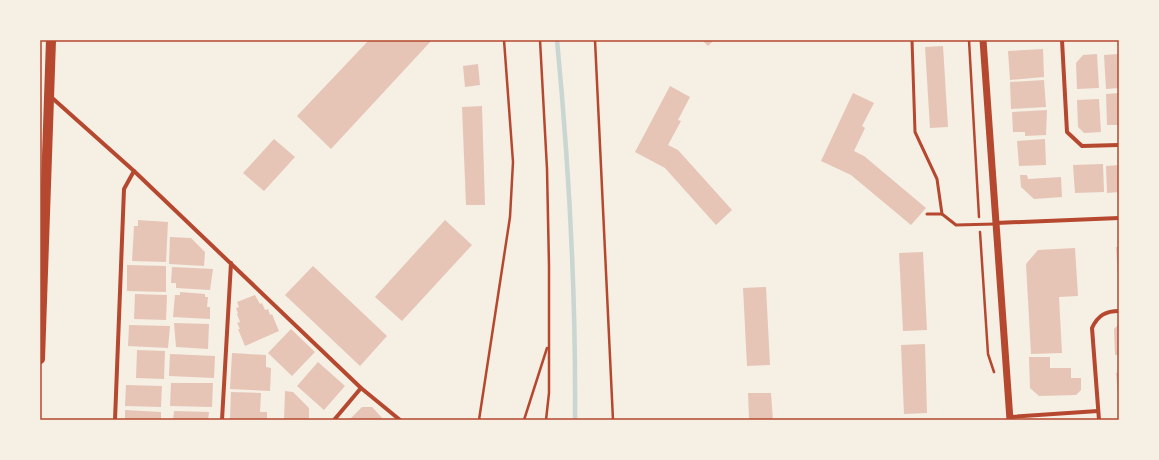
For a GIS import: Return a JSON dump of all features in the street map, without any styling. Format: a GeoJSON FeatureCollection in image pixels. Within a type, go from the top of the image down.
{"type":"FeatureCollection","features":[{"type":"Feature","properties":{"kind":"main road"},"geometry":{"type":"LineString","coordinates":[[40,359],[51,40]]}},
{"type":"Feature","properties":{"kind":"street"},"geometry":{"type":"LineString","coordinates":[[983,40],[1010,419],[1098,411]]}},
{"type":"Feature","properties":{"kind":"street"},"geometry":{"type":"LineString","coordinates":[[1062,40],[1068,132],[1082,146],[1119,145]]}},
{"type":"Feature","properties":{"kind":"street"},"geometry":{"type":"LineString","coordinates":[[48,94],[134,171],[362,388],[400,420]]}},
{"type":"Feature","properties":{"kind":"street"},"geometry":{"type":"LineString","coordinates":[[115,420],[124,189],[134,171]]}},
{"type":"Feature","properties":{"kind":"street"},"geometry":{"type":"LineString","coordinates":[[996,224],[1119,218]]}},
{"type":"Feature","properties":{"kind":"street"},"geometry":{"type":"LineString","coordinates":[[222,420],[231,263]]}},
{"type":"Feature","properties":{"kind":"street"},"geometry":{"type":"LineString","coordinates":[[1099,420],[1092,328],[1095,321],[1105,313],[1119,311]]}},
{"type":"Feature","properties":{"kind":"street"},"geometry":{"type":"LineString","coordinates":[[334,420],[362,388]]}},
{"type":"Feature","properties":{"kind":"lane"},"geometry":{"type":"LineString","coordinates":[[912,40],[915,132],[937,179],[942,214]]}},
{"type":"Feature","properties":{"kind":"lane"},"geometry":{"type":"LineString","coordinates":[[927,214],[942,214],[956,225],[996,224]]}},
{"type":"Feature","properties":{"kind":"path"},"geometry":{"type":"LineString","coordinates":[[479,420],[510,217],[513,162],[504,40]]}},
{"type":"Feature","properties":{"kind":"path"},"geometry":{"type":"LineString","coordinates":[[540,40],[547,169],[550,266],[548,346],[549,393],[546,420]]}},
{"type":"Feature","properties":{"kind":"path"},"geometry":{"type":"LineString","coordinates":[[595,40],[613,420]]}},
{"type":"Feature","properties":{"kind":"path"},"geometry":{"type":"LineString","coordinates":[[524,420],[548,346]]}},
{"type":"Feature","properties":{"kind":"building"},"geometry":{"type":"Polygon","coordinates":[[[369,40],[432,40],[331,149],[297,116],[369,40]]]}},
{"type":"Feature","properties":{"kind":"building"},"geometry":{"type":"Polygon","coordinates":[[[702,40],[714,40],[708,46],[702,40]]]}},
{"type":"Feature","properties":{"kind":"building"},"geometry":{"type":"Polygon","coordinates":[[[943,46],[948,127],[930,128],[925,47],[943,46]]]}},
{"type":"Feature","properties":{"kind":"building"},"geometry":{"type":"Polygon","coordinates":[[[1043,49],[1044,77],[1010,80],[1008,51],[1043,49]]]}},
{"type":"Feature","properties":{"kind":"building"},"geometry":{"type":"Polygon","coordinates":[[[1097,54],[1099,88],[1077,89],[1076,63],[1083,55],[1097,54]]]}},
{"type":"Feature","properties":{"kind":"building"},"geometry":{"type":"Polygon","coordinates":[[[1119,54],[1119,88],[1106,89],[1104,55],[1119,54]]]}},
{"type":"Feature","properties":{"kind":"building"},"geometry":{"type":"Polygon","coordinates":[[[478,64],[480,85],[465,87],[463,66],[478,64]]]}},
{"type":"Feature","properties":{"kind":"building"},"geometry":{"type":"Polygon","coordinates":[[[1044,80],[1046,107],[1011,109],[1010,82],[1044,80]]]}},
{"type":"Feature","properties":{"kind":"building"},"geometry":{"type":"Polygon","coordinates":[[[670,86],[690,97],[678,120],[681,121],[668,145],[678,150],[732,210],[716,225],[665,168],[635,152],[670,86]]]}},
{"type":"Feature","properties":{"kind":"building"},"geometry":{"type":"Polygon","coordinates":[[[853,93],[874,103],[862,126],[865,128],[854,151],[864,156],[926,208],[911,225],[851,175],[821,161],[853,93]]]}},
{"type":"Feature","properties":{"kind":"building"},"geometry":{"type":"Polygon","coordinates":[[[1119,93],[1119,125],[1107,125],[1106,94],[1119,93]]]}},
{"type":"Feature","properties":{"kind":"building"},"geometry":{"type":"Polygon","coordinates":[[[1099,99],[1101,132],[1084,133],[1078,127],[1077,100],[1099,99]]]}},
{"type":"Feature","properties":{"kind":"building"},"geometry":{"type":"Polygon","coordinates":[[[482,106],[485,205],[466,205],[462,107],[482,106]]]}},
{"type":"Feature","properties":{"kind":"building"},"geometry":{"type":"Polygon","coordinates":[[[1047,110],[1046,135],[1025,136],[1025,132],[1013,132],[1012,112],[1047,110]]]}},
{"type":"Feature","properties":{"kind":"building"},"geometry":{"type":"Polygon","coordinates":[[[274,139],[295,157],[264,191],[243,173],[274,139]]]}},
{"type":"Feature","properties":{"kind":"building"},"geometry":{"type":"Polygon","coordinates":[[[1045,139],[1046,165],[1019,166],[1017,141],[1045,139]]]}},
{"type":"Feature","properties":{"kind":"building"},"geometry":{"type":"Polygon","coordinates":[[[1103,164],[1104,192],[1075,193],[1073,165],[1103,164]]]}},
{"type":"Feature","properties":{"kind":"building"},"geometry":{"type":"Polygon","coordinates":[[[1119,165],[1119,192],[1107,193],[1106,166],[1119,165]]]}},
{"type":"Feature","properties":{"kind":"building"},"geometry":{"type":"Polygon","coordinates":[[[1020,175],[1027,175],[1028,179],[1061,177],[1062,197],[1034,199],[1021,187],[1020,175]]]}},
{"type":"Feature","properties":{"kind":"building"},"geometry":{"type":"Polygon","coordinates":[[[138,220],[168,222],[166,262],[132,261],[134,226],[138,226],[138,220]]]}},
{"type":"Feature","properties":{"kind":"building"},"geometry":{"type":"Polygon","coordinates":[[[445,220],[472,245],[402,321],[375,297],[445,220]]]}},
{"type":"Feature","properties":{"kind":"building"},"geometry":{"type":"Polygon","coordinates":[[[170,237],[191,238],[205,252],[204,266],[169,264],[170,237]]]}},
{"type":"Feature","properties":{"kind":"building"},"geometry":{"type":"Polygon","coordinates":[[[1116,247],[1119,247],[1119,277],[1118,277],[1116,247]]]}},
{"type":"Feature","properties":{"kind":"building"},"geometry":{"type":"Polygon","coordinates":[[[1075,248],[1078,296],[1059,297],[1062,353],[1031,354],[1026,264],[1038,250],[1075,248]]]}},
{"type":"Feature","properties":{"kind":"building"},"geometry":{"type":"Polygon","coordinates":[[[923,252],[927,330],[903,331],[899,253],[923,252]]]}},
{"type":"Feature","properties":{"kind":"building"},"geometry":{"type":"Polygon","coordinates":[[[127,265],[166,266],[166,292],[127,291],[127,265]]]}},
{"type":"Feature","properties":{"kind":"building"},"geometry":{"type":"Polygon","coordinates":[[[313,266],[387,336],[360,366],[285,295],[313,266]]]}},
{"type":"Feature","properties":{"kind":"building"},"geometry":{"type":"Polygon","coordinates":[[[172,267],[213,269],[210,290],[176,288],[176,283],[171,283],[172,267]]]}},
{"type":"Feature","properties":{"kind":"building"},"geometry":{"type":"Polygon","coordinates":[[[766,287],[770,365],[747,366],[743,288],[766,287]]]}},
{"type":"Feature","properties":{"kind":"building"},"geometry":{"type":"Polygon","coordinates":[[[180,292],[205,294],[205,297],[208,297],[207,307],[210,307],[210,319],[173,317],[175,295],[180,295],[180,292]]]}},
{"type":"Feature","properties":{"kind":"building"},"geometry":{"type":"Polygon","coordinates":[[[135,294],[167,295],[166,320],[134,319],[135,294]]]}},
{"type":"Feature","properties":{"kind":"building"},"geometry":{"type":"Polygon","coordinates":[[[255,295],[260,304],[262,303],[265,310],[268,309],[270,315],[272,314],[279,331],[245,346],[238,329],[240,329],[237,323],[240,322],[236,308],[239,307],[237,302],[255,295]]]}},
{"type":"Feature","properties":{"kind":"building"},"geometry":{"type":"Polygon","coordinates":[[[174,323],[209,324],[208,349],[176,347],[174,323]]]}},
{"type":"Feature","properties":{"kind":"building"},"geometry":{"type":"Polygon","coordinates":[[[129,325],[170,326],[168,348],[128,346],[129,325]]]}},
{"type":"Feature","properties":{"kind":"building"},"geometry":{"type":"Polygon","coordinates":[[[1118,325],[1119,355],[1115,355],[1114,329],[1118,325]]]}},
{"type":"Feature","properties":{"kind":"building"},"geometry":{"type":"Polygon","coordinates":[[[291,329],[315,352],[292,376],[268,353],[291,329]]]}},
{"type":"Feature","properties":{"kind":"building"},"geometry":{"type":"Polygon","coordinates":[[[925,344],[927,413],[904,414],[901,345],[925,344]]]}},
{"type":"Feature","properties":{"kind":"building"},"geometry":{"type":"Polygon","coordinates":[[[137,350],[165,351],[164,379],[136,378],[137,350]]]}},
{"type":"Feature","properties":{"kind":"building"},"geometry":{"type":"Polygon","coordinates":[[[232,353],[266,355],[266,367],[271,368],[270,391],[230,389],[232,353]]]}},
{"type":"Feature","properties":{"kind":"building"},"geometry":{"type":"Polygon","coordinates":[[[170,354],[215,356],[214,378],[169,376],[170,354]]]}},
{"type":"Feature","properties":{"kind":"building"},"geometry":{"type":"Polygon","coordinates":[[[1029,357],[1050,357],[1050,368],[1071,368],[1071,378],[1081,378],[1081,390],[1076,395],[1039,396],[1030,388],[1029,357]]]}},
{"type":"Feature","properties":{"kind":"building"},"geometry":{"type":"Polygon","coordinates":[[[318,362],[345,386],[324,410],[297,386],[318,362]]]}},
{"type":"Feature","properties":{"kind":"building"},"geometry":{"type":"Polygon","coordinates":[[[1119,372],[1119,395],[1118,395],[1116,373],[1119,372]]]}},
{"type":"Feature","properties":{"kind":"building"},"geometry":{"type":"Polygon","coordinates":[[[171,383],[213,383],[212,407],[170,406],[171,383]]]}},
{"type":"Feature","properties":{"kind":"building"},"geometry":{"type":"Polygon","coordinates":[[[126,385],[162,386],[161,407],[125,406],[126,385]]]}},
{"type":"Feature","properties":{"kind":"building"},"geometry":{"type":"Polygon","coordinates":[[[285,391],[293,392],[309,408],[309,420],[284,420],[285,391]]]}},
{"type":"Feature","properties":{"kind":"building"},"geometry":{"type":"Polygon","coordinates":[[[231,392],[261,393],[260,412],[267,412],[267,420],[230,420],[231,392]]]}},
{"type":"Feature","properties":{"kind":"building"},"geometry":{"type":"Polygon","coordinates":[[[748,393],[771,393],[773,420],[749,420],[748,393]]]}},
{"type":"Feature","properties":{"kind":"building"},"geometry":{"type":"Polygon","coordinates":[[[362,407],[372,407],[384,420],[349,420],[362,407]]]}},
{"type":"Feature","properties":{"kind":"building"},"geometry":{"type":"Polygon","coordinates":[[[125,410],[161,412],[161,420],[125,420],[125,410]]]}},
{"type":"Feature","properties":{"kind":"building"},"geometry":{"type":"Polygon","coordinates":[[[174,411],[209,412],[208,420],[173,420],[174,411]]]}},
{"type":"Feature","properties":{"kind":"waterway"},"geometry":{"type":"LineString","coordinates":[[557,40],[571,230],[575,420]]}}]}
